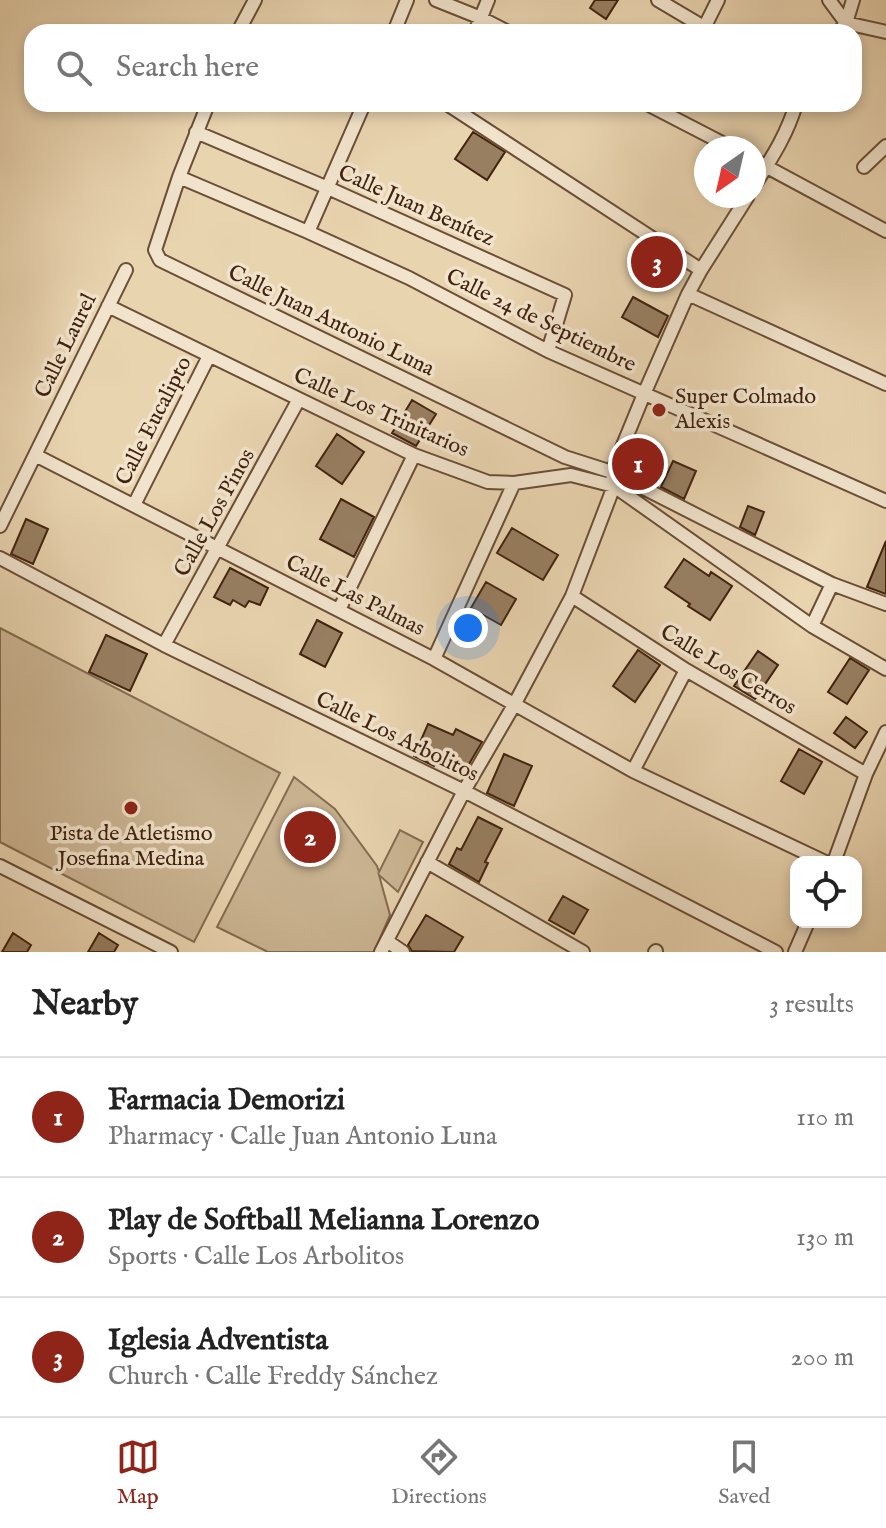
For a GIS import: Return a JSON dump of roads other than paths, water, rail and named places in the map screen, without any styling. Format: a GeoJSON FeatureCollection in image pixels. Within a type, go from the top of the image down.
{"type":"FeatureCollection","features":[{"type":"Feature","properties":{"kind":"street"},"geometry":{"type":"LineString","coordinates":[[242,24],[255,0]]}},
{"type":"Feature","properties":{"kind":"street"},"geometry":{"type":"LineString","coordinates":[[397,24],[407,0]]}},
{"type":"Feature","properties":{"kind":"street"},"geometry":{"type":"LineString","coordinates":[[436,0],[493,24]]}},
{"type":"Feature","properties":{"kind":"street"},"geometry":{"type":"LineString","coordinates":[[478,24],[488,0]]}},
{"type":"Feature","properties":{"kind":"street"},"geometry":{"type":"LineString","coordinates":[[658,0],[698,24]]}},
{"type":"Feature","properties":{"kind":"street"},"geometry":{"type":"LineString","coordinates":[[710,24],[718,0]]}},
{"type":"Feature","properties":{"kind":"street"},"geometry":{"type":"LineString","coordinates":[[829,0],[840,24]]}},
{"type":"Feature","properties":{"kind":"street"},"geometry":{"type":"LineString","coordinates":[[844,24],[853,0]]}},
{"type":"Feature","properties":{"kind":"street"},"geometry":{"type":"LineString","coordinates":[[862,30],[886,32]]}},
{"type":"Feature","properties":{"kind":"street"},"geometry":{"type":"LineString","coordinates":[[179,177],[205,112]]}},
{"type":"Feature","properties":{"kind":"street"},"geometry":{"type":"LineString","coordinates":[[308,232],[361,112]]}},
{"type":"Feature","properties":{"kind":"street"},"geometry":{"type":"LineString","coordinates":[[459,112],[701,270]]}},
{"type":"Feature","properties":{"kind":"street"},"geometry":{"type":"LineString","coordinates":[[662,112],[709,136]]}},
{"type":"Feature","properties":{"kind":"street"},"geometry":{"type":"LineString","coordinates":[[794,112],[780,146],[766,166],[886,231]]}},
{"type":"Feature","properties":{"kind":"street","name":"Calle Juan Benítez"},"geometry":{"type":"LineString","coordinates":[[196,132],[565,295],[548,351]]}},
{"type":"Feature","properties":{"kind":"street"},"geometry":{"type":"LineString","coordinates":[[864,167],[886,146]]}},
{"type":"Feature","properties":{"kind":"street","name":"Calle 24 de Septiembre"},"geometry":{"type":"LineString","coordinates":[[179,177],[409,278],[548,351],[886,501]]}},
{"type":"Feature","properties":{"kind":"street","name":"Calle Juan Antonio Luna"},"geometry":{"type":"LineString","coordinates":[[179,177],[155,250],[160,260],[565,457],[612,472],[832,584],[886,604]]}},
{"type":"Feature","properties":{"kind":"street"},"geometry":{"type":"LineString","coordinates":[[403,952],[384,947],[464,791],[572,596],[614,486],[612,472],[644,394],[688,294],[740,208]]}},
{"type":"Feature","properties":{"kind":"street","name":"Calle Laurel"},"geometry":{"type":"LineString","coordinates":[[0,526],[126,270]]}},
{"type":"Feature","properties":{"kind":"street"},"geometry":{"type":"LineString","coordinates":[[688,294],[886,384]]}},
{"type":"Feature","properties":{"kind":"street","name":"Calle Los Trinitarios"},"geometry":{"type":"LineString","coordinates":[[108,306],[414,455],[488,482],[514,483],[571,475],[614,486],[812,626],[886,669]]}},
{"type":"Feature","properties":{"kind":"street","name":"Calle Eucalipto"},"geometry":{"type":"LineString","coordinates":[[134,505],[209,356]]}},
{"type":"Feature","properties":{"kind":"street","name":"Calle Los Pinos"},"geometry":{"type":"LineString","coordinates":[[164,645],[299,399]]}},
{"type":"Feature","properties":{"kind":"street","name":"Calle Las Palmas"},"geometry":{"type":"LineString","coordinates":[[35,455],[434,659],[633,771],[812,856]]}},
{"type":"Feature","properties":{"kind":"street"},"geometry":{"type":"LineString","coordinates":[[339,610],[414,455]]}},
{"type":"Feature","properties":{"kind":"street"},"geometry":{"type":"LineString","coordinates":[[434,659],[514,483]]}},
{"type":"Feature","properties":{"kind":"street","name":"Calle Los Arbolitos"},"geometry":{"type":"LineString","coordinates":[[0,558],[164,645],[464,791],[776,952]]}},
{"type":"Feature","properties":{"kind":"street"},"geometry":{"type":"LineString","coordinates":[[812,626],[832,584]]}},
{"type":"Feature","properties":{"kind":"street","name":"Calle Los Cerros"},"geometry":{"type":"LineString","coordinates":[[572,596],[686,670],[866,774]]}},
{"type":"Feature","properties":{"kind":"street"},"geometry":{"type":"LineString","coordinates":[[633,771],[686,670]]}},
{"type":"Feature","properties":{"kind":"street"},"geometry":{"type":"LineString","coordinates":[[836,856],[866,774],[886,732]]}},
{"type":"Feature","properties":{"kind":"street"},"geometry":{"type":"LineString","coordinates":[[427,862],[583,952]]}},
{"type":"Feature","properties":{"kind":"street"},"geometry":{"type":"LineString","coordinates":[[0,866],[150,947],[171,952]]}},
{"type":"Feature","properties":{"kind":"street"},"geometry":{"type":"LineString","coordinates":[[795,952],[805,928]]}},
{"type":"Feature","properties":{"kind":"place","name":"Iglesia Adventista"},"geometry":{"type":"Point","coordinates":[657,262]}},
{"type":"Feature","properties":{"kind":"place","name":"Super Colmado Alexis"},"geometry":{"type":"Point","coordinates":[659,410]}},
{"type":"Feature","properties":{"kind":"place","name":"Farmacia Demorizi"},"geometry":{"type":"Point","coordinates":[638,464]}},
{"type":"Feature","properties":{"kind":"place","name":"Pista de Atletismo Josefina Medina"},"geometry":{"type":"Point","coordinates":[131,808]}},
{"type":"Feature","properties":{"kind":"place","name":"Play de Softball Melianna Lorenzo"},"geometry":{"type":"Point","coordinates":[310,837]}}]}
